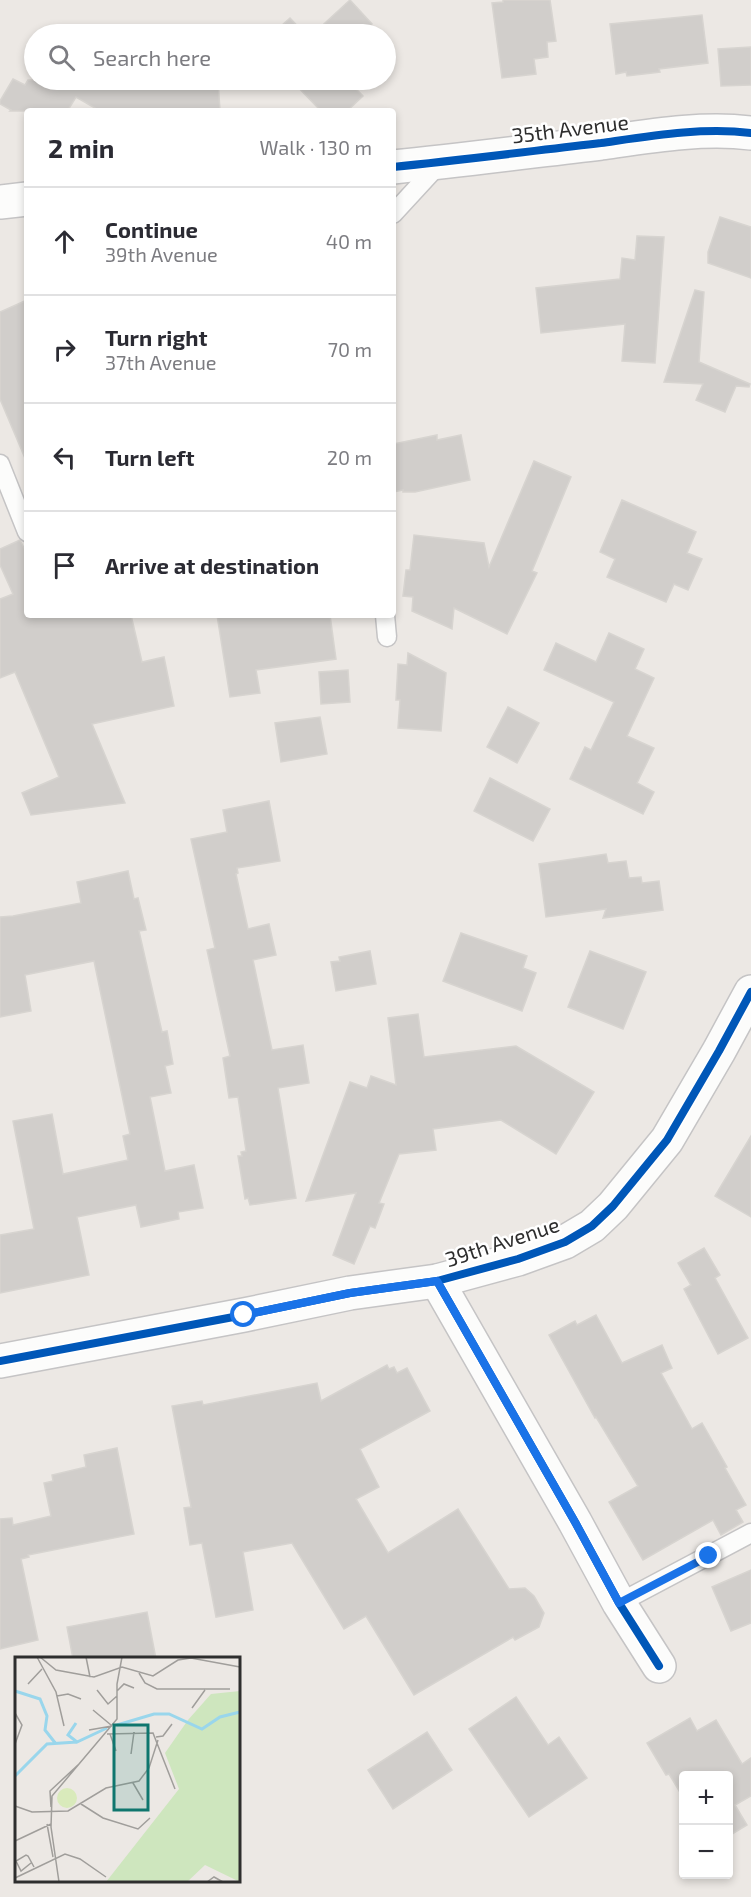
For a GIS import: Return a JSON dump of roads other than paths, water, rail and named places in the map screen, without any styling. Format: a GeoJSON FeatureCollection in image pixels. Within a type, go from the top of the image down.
{"type":"FeatureCollection","features":[{"type":"Feature","properties":{"kind":"street","name":"35th Avenue"},"geometry":{"type":"LineString","coordinates":[[396,167],[648,137],[704,132],[751,133]]}},
{"type":"Feature","properties":{"kind":"street"},"geometry":{"type":"LineString","coordinates":[[0,202],[24,200]]}},
{"type":"Feature","properties":{"kind":"street","name":"39th Avenue"},"geometry":{"type":"LineString","coordinates":[[0,1361],[350,1293],[437,1281],[518,1259],[565,1242],[592,1226],[613,1206],[667,1140],[751,992]]}},
{"type":"Feature","properties":{"kind":"street"},"geometry":{"type":"LineString","coordinates":[[437,1281],[570,1512],[619,1603],[659,1666]]}},
{"type":"Feature","properties":{"kind":"lane"},"geometry":{"type":"LineString","coordinates":[[396,211],[440,163]]}},
{"type":"Feature","properties":{"kind":"lane"},"geometry":{"type":"LineString","coordinates":[[0,465],[24,525]]}},
{"type":"Feature","properties":{"kind":"lane"},"geometry":{"type":"LineString","coordinates":[[385,618],[387,637]]}},
{"type":"Feature","properties":{"kind":"lane"},"geometry":{"type":"LineString","coordinates":[[619,1603],[751,1533]]}}]}
